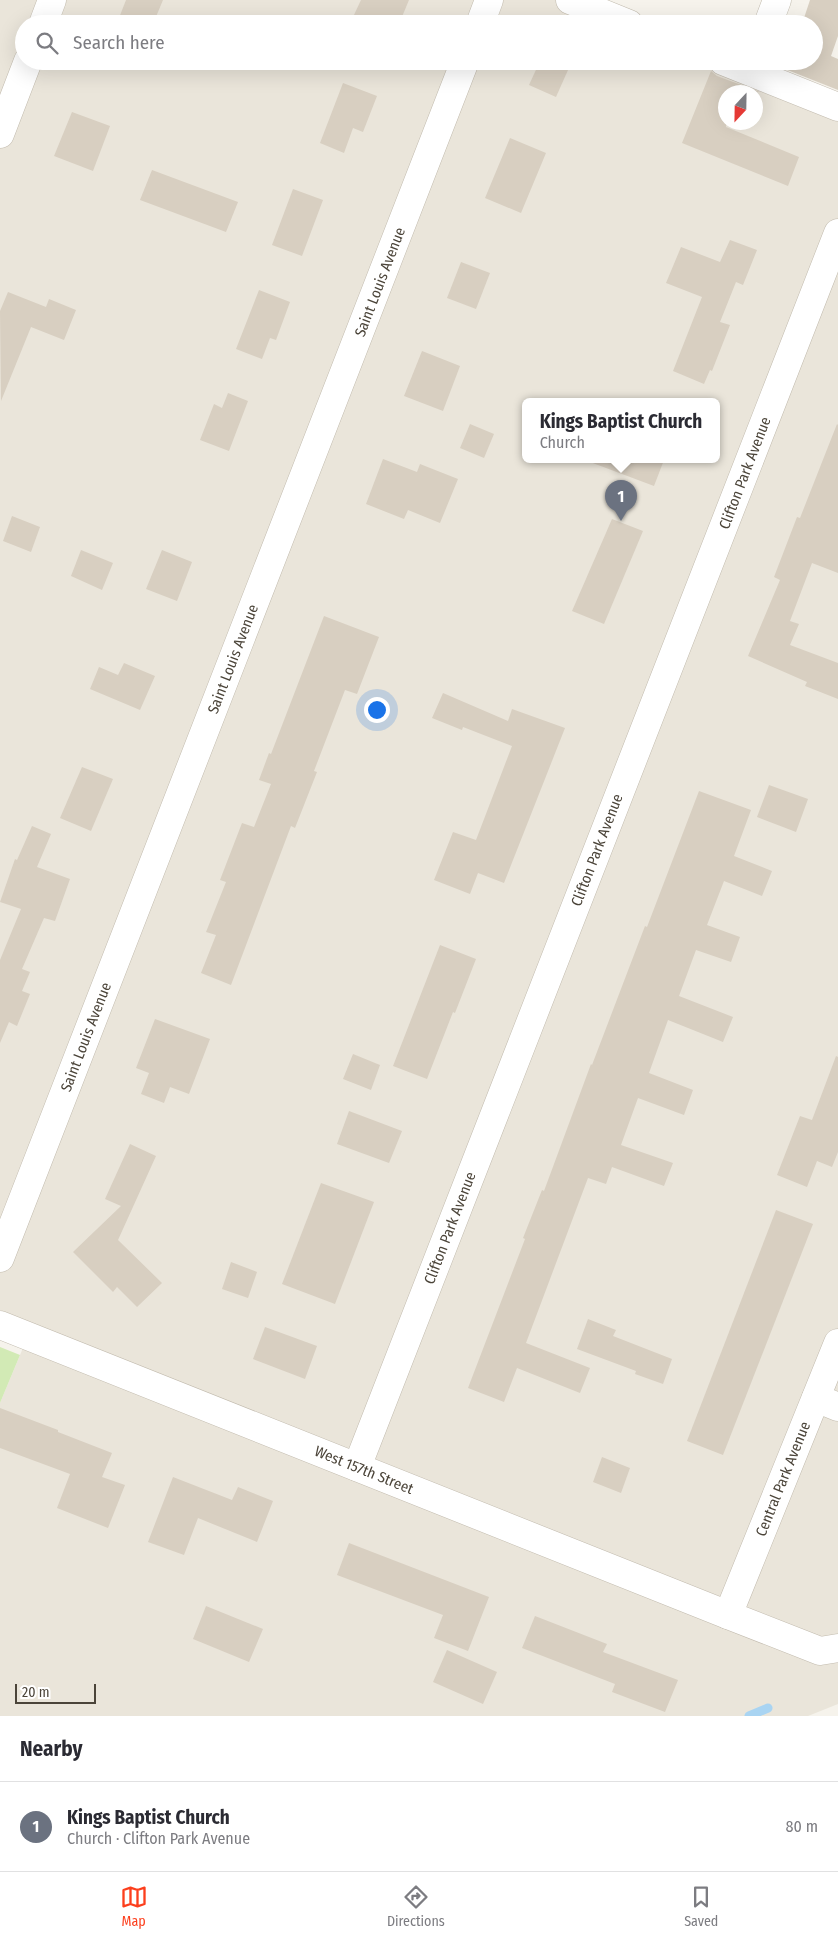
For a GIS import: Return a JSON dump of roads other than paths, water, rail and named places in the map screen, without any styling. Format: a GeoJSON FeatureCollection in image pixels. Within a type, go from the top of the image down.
{"type":"FeatureCollection","features":[{"type":"Feature","properties":{"kind":"street"},"geometry":{"type":"LineString","coordinates":[[46,15],[52,0]]}},
{"type":"Feature","properties":{"kind":"street"},"geometry":{"type":"LineString","coordinates":[[483,15],[489,0]]}},
{"type":"Feature","properties":{"kind":"street"},"geometry":{"type":"LineString","coordinates":[[570,0],[607,15]]}},
{"type":"Feature","properties":{"kind":"street"},"geometry":{"type":"LineString","coordinates":[[771,15],[777,0]]}},
{"type":"Feature","properties":{"kind":"street"},"geometry":{"type":"LineString","coordinates":[[0,134],[25,70]]}},
{"type":"Feature","properties":{"kind":"street","name":"Saint Louis Avenue"},"geometry":{"type":"LineString","coordinates":[[0,1258],[462,70]]}},
{"type":"Feature","properties":{"kind":"street"},"geometry":{"type":"LineString","coordinates":[[757,70],[838,108]]}},
{"type":"Feature","properties":{"kind":"street","name":"Clifton Park Avenue"},"geometry":{"type":"LineString","coordinates":[[357,1467],[838,233]]}},
{"type":"Feature","properties":{"kind":"street","name":"West 157th Street"},"geometry":{"type":"LineString","coordinates":[[0,1325],[728,1615],[820,1650],[838,1648]]}},
{"type":"Feature","properties":{"kind":"street","name":"Central Park Avenue"},"geometry":{"type":"LineString","coordinates":[[728,1615],[827,1403],[838,1343]]}},
{"type":"Feature","properties":{"kind":"waterway"},"geometry":{"type":"LineString","coordinates":[[749,1716],[768,1708]]}},
{"type":"Feature","properties":{"kind":"place","name":"Kings Baptist Church"},"geometry":{"type":"Point","coordinates":[621,521]}}]}
